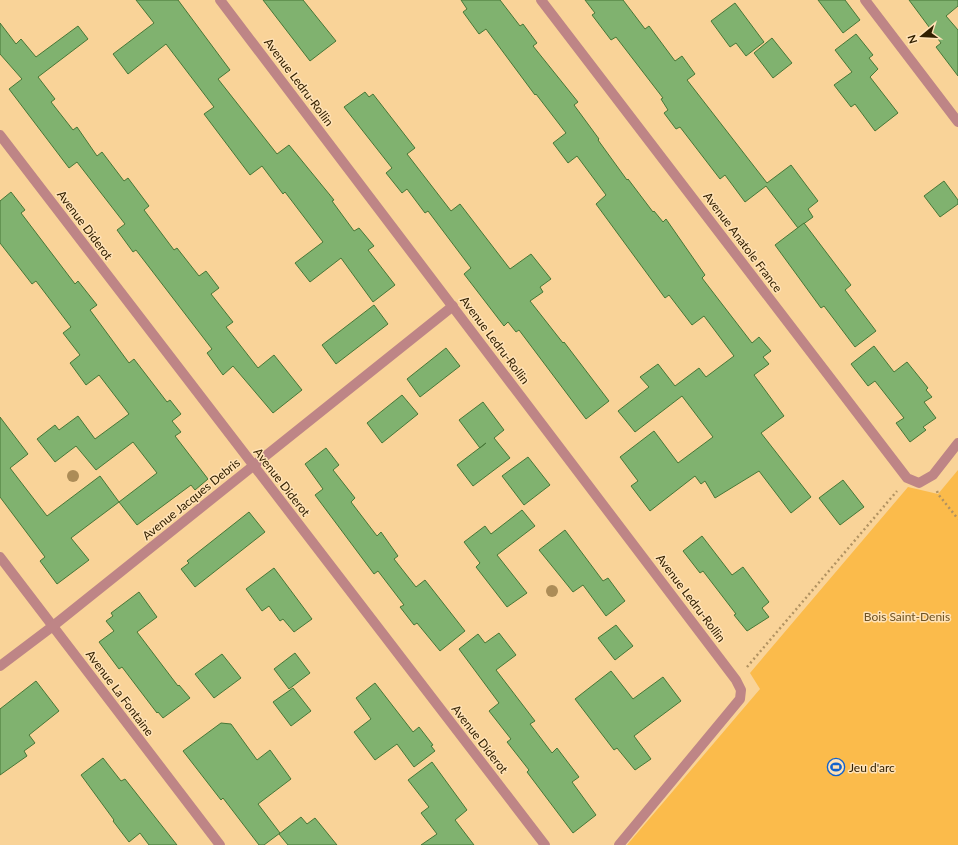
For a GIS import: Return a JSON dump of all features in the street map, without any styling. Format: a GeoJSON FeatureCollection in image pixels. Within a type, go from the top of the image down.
{"type":"FeatureCollection","features":[{"type":"Feature","properties":{"kind":"street","name":"Avenue Ledru-Rollin"},"geometry":{"type":"LineString","coordinates":[[220,0],[736,680],[741,690],[740,699],[619,845]]}},
{"type":"Feature","properties":{"kind":"street","name":"Avenue Anatole France"},"geometry":{"type":"LineString","coordinates":[[541,0],[907,478]]}},
{"type":"Feature","properties":{"kind":"street"},"geometry":{"type":"LineString","coordinates":[[865,0],[958,122]]}},
{"type":"Feature","properties":{"kind":"street","name":"Avenue Diderot"},"geometry":{"type":"LineString","coordinates":[[0,135],[545,845]]}},
{"type":"Feature","properties":{"kind":"street","name":"Avenue Jacques Debris"},"geometry":{"type":"LineString","coordinates":[[0,666],[53,626],[453,306]]}},
{"type":"Feature","properties":{"kind":"street"},"geometry":{"type":"LineString","coordinates":[[907,478],[919,483],[933,475],[958,443]]}},
{"type":"Feature","properties":{"kind":"street","name":"Avenue La Fontaine"},"geometry":{"type":"LineString","coordinates":[[0,557],[220,845]]}},
{"type":"Feature","properties":{"kind":"path"},"geometry":{"type":"LineString","coordinates":[[933,475],[938,494],[958,519]]}},
{"type":"Feature","properties":{"kind":"path"},"geometry":{"type":"LineString","coordinates":[[736,680],[907,478]]}},
{"type":"Feature","properties":{"kind":"green space","name":"Jeu d'arc"},"geometry":{"type":"Polygon","coordinates":[[[958,470],[958,845],[627,845],[760,689],[750,673],[908,487],[938,494],[958,470]]]}},
{"type":"Feature","properties":{"kind":"building"},"geometry":{"type":"Polygon","coordinates":[[[136,0],[178,0],[230,70],[218,79],[277,154],[289,145],[334,200],[332,201],[354,231],[359,228],[374,246],[368,250],[395,285],[373,302],[341,258],[310,282],[295,263],[323,242],[285,192],[283,194],[262,166],[250,175],[204,114],[214,107],[166,44],[128,74],[113,54],[154,23],[136,0]]]}},
{"type":"Feature","properties":{"kind":"building"},"geometry":{"type":"Polygon","coordinates":[[[263,0],[303,0],[336,41],[310,61],[263,0]]]}},
{"type":"Feature","properties":{"kind":"building"},"geometry":{"type":"Polygon","coordinates":[[[461,0],[500,0],[520,26],[523,24],[537,43],[533,46],[578,102],[574,105],[627,180],[628,179],[653,212],[654,211],[663,222],[666,219],[705,275],[702,278],[752,343],[759,337],[771,351],[763,357],[769,364],[754,375],[784,416],[761,433],[811,497],[791,513],[759,471],[715,498],[705,481],[701,484],[695,476],[650,511],[631,486],[638,481],[620,457],[654,431],[678,463],[713,437],[682,396],[635,432],[618,411],[649,387],[640,377],[658,364],[675,386],[699,368],[706,377],[734,356],[704,316],[692,325],[669,295],[665,298],[596,204],[606,195],[577,156],[568,163],[553,143],[566,133],[536,94],[535,95],[486,29],[479,34],[463,12],[467,9],[461,0]]]}},
{"type":"Feature","properties":{"kind":"building"},"geometry":{"type":"Polygon","coordinates":[[[585,0],[623,0],[645,29],[649,26],[675,61],[682,56],[695,74],[687,80],[767,183],[791,165],[818,201],[808,209],[813,217],[798,228],[766,186],[745,202],[725,175],[720,179],[680,127],[676,129],[664,113],[668,110],[661,99],[663,98],[616,37],[611,40],[592,15],[595,13],[585,0]]]}},
{"type":"Feature","properties":{"kind":"building"},"geometry":{"type":"Polygon","coordinates":[[[818,0],[845,0],[860,20],[843,33],[818,0]]]}},
{"type":"Feature","properties":{"kind":"building"},"geometry":{"type":"Polygon","coordinates":[[[909,0],[958,0],[958,6],[946,16],[958,30],[958,76],[936,47],[941,43],[909,0]]]}},
{"type":"Feature","properties":{"kind":"building"},"geometry":{"type":"Polygon","coordinates":[[[735,3],[764,42],[746,56],[736,43],[730,47],[711,21],[735,3]]]}},
{"type":"Feature","properties":{"kind":"building"},"geometry":{"type":"Polygon","coordinates":[[[0,23],[16,44],[21,39],[36,57],[78,26],[88,39],[38,77],[55,99],[51,102],[73,130],[77,127],[97,156],[102,152],[124,181],[128,178],[149,206],[144,210],[174,250],[177,248],[199,276],[206,271],[219,288],[211,294],[233,322],[226,327],[258,368],[274,355],[302,390],[273,413],[233,366],[223,375],[207,353],[212,349],[136,250],[133,252],[117,230],[125,224],[77,162],[69,168],[9,89],[22,79],[0,54],[0,23]]]}},
{"type":"Feature","properties":{"kind":"building"},"geometry":{"type":"Polygon","coordinates":[[[856,34],[873,55],[869,58],[878,69],[870,77],[898,113],[875,131],[855,104],[851,107],[834,85],[852,72],[835,50],[856,34]]]}},
{"type":"Feature","properties":{"kind":"building"},"geometry":{"type":"Polygon","coordinates":[[[772,38],[792,63],[773,78],[754,53],[772,38]]]}},
{"type":"Feature","properties":{"kind":"building"},"geometry":{"type":"Polygon","coordinates":[[[365,92],[369,97],[373,94],[415,148],[407,154],[451,211],[460,204],[510,269],[531,254],[551,279],[540,287],[543,292],[530,301],[563,343],[564,342],[609,401],[586,419],[519,330],[516,332],[508,322],[504,326],[464,274],[471,268],[428,211],[425,213],[407,189],[402,193],[386,173],[392,168],[344,107],[365,92]]]}},
{"type":"Feature","properties":{"kind":"building"},"geometry":{"type":"Polygon","coordinates":[[[944,181],[958,200],[958,204],[940,217],[924,196],[944,181]]]}},
{"type":"Feature","properties":{"kind":"building"},"geometry":{"type":"Polygon","coordinates":[[[11,192],[25,210],[21,213],[75,284],[78,281],[97,305],[90,310],[129,363],[134,359],[167,402],[170,400],[181,414],[172,421],[181,432],[175,436],[208,479],[195,490],[191,485],[137,525],[119,502],[157,473],[133,442],[96,470],[76,446],[55,462],[37,439],[55,425],[59,430],[78,416],[95,439],[129,414],[99,375],[86,385],[70,363],[80,355],[63,333],[71,327],[36,281],[32,284],[0,243],[0,201],[11,192]]]}},
{"type":"Feature","properties":{"kind":"building"},"geometry":{"type":"Polygon","coordinates":[[[804,223],[851,285],[845,290],[876,331],[855,347],[824,306],[821,308],[775,245],[804,223]]]}},
{"type":"Feature","properties":{"kind":"building"},"geometry":{"type":"Polygon","coordinates":[[[374,305],[388,324],[336,364],[322,345],[374,305]]]}},
{"type":"Feature","properties":{"kind":"building"},"geometry":{"type":"Polygon","coordinates":[[[874,346],[894,372],[907,362],[928,388],[926,390],[932,397],[924,402],[936,418],[923,427],[926,430],[910,442],[896,423],[904,418],[875,381],[868,386],[851,364],[874,346]]]}},
{"type":"Feature","properties":{"kind":"building"},"geometry":{"type":"Polygon","coordinates":[[[446,348],[460,366],[420,397],[407,379],[446,348]]]}},
{"type":"Feature","properties":{"kind":"building"},"geometry":{"type":"Polygon","coordinates":[[[402,395],[418,414],[382,443],[367,423],[402,395]]]}},
{"type":"Feature","properties":{"kind":"building"},"geometry":{"type":"Polygon","coordinates":[[[483,402],[504,430],[494,438],[510,458],[473,486],[457,465],[480,448],[459,420],[483,402]]]}},
{"type":"Feature","properties":{"kind":"building"},"geometry":{"type":"Polygon","coordinates":[[[0,417],[28,454],[10,468],[47,516],[100,476],[119,502],[71,538],[89,560],[57,584],[40,561],[45,557],[0,497],[0,417]]]}},
{"type":"Feature","properties":{"kind":"building"},"geometry":{"type":"Polygon","coordinates":[[[326,448],[339,465],[333,470],[355,498],[351,502],[377,536],[381,532],[398,556],[394,559],[416,587],[425,580],[465,631],[440,651],[417,623],[414,625],[400,607],[404,605],[378,571],[374,574],[315,495],[323,489],[305,464],[326,448]]]}},
{"type":"Feature","properties":{"kind":"building"},"geometry":{"type":"Polygon","coordinates":[[[528,457],[550,485],[524,505],[502,476],[528,457]]]}},
{"type":"Feature","properties":{"kind":"building"},"geometry":{"type":"Polygon","coordinates":[[[843,480],[864,507],[840,525],[819,498],[843,480]]]}},
{"type":"Feature","properties":{"kind":"building"},"geometry":{"type":"Polygon","coordinates":[[[522,510],[535,526],[497,555],[527,593],[507,607],[476,567],[480,563],[464,542],[485,526],[491,534],[522,510]]]}},
{"type":"Feature","properties":{"kind":"building"},"geometry":{"type":"Polygon","coordinates":[[[249,512],[265,532],[195,587],[181,569],[189,563],[187,561],[249,512]]]}},
{"type":"Feature","properties":{"kind":"building"},"geometry":{"type":"Polygon","coordinates":[[[565,530],[603,581],[608,578],[625,601],[606,616],[583,585],[573,592],[539,550],[565,530]]]}},
{"type":"Feature","properties":{"kind":"building"},"geometry":{"type":"Polygon","coordinates":[[[702,536],[732,575],[743,567],[769,602],[762,608],[769,617],[747,631],[703,571],[700,573],[683,551],[702,536]]]}},
{"type":"Feature","properties":{"kind":"building"},"geometry":{"type":"Polygon","coordinates":[[[274,568],[312,619],[294,632],[283,619],[280,621],[269,606],[262,611],[246,589],[274,568]]]}},
{"type":"Feature","properties":{"kind":"building"},"geometry":{"type":"Polygon","coordinates":[[[139,592],[157,617],[137,632],[178,686],[179,685],[190,698],[163,718],[158,712],[157,713],[122,667],[119,669],[99,642],[114,631],[106,621],[113,616],[111,613],[139,592]]]}},
{"type":"Feature","properties":{"kind":"building"},"geometry":{"type":"Polygon","coordinates":[[[616,625],[633,646],[615,660],[598,638],[616,625]]]}},
{"type":"Feature","properties":{"kind":"building"},"geometry":{"type":"Polygon","coordinates":[[[499,633],[516,655],[496,670],[535,721],[530,724],[552,753],[557,748],[579,777],[572,782],[596,815],[573,833],[527,772],[529,770],[507,742],[511,739],[489,711],[499,703],[459,649],[478,634],[485,643],[499,633]]]}},
{"type":"Feature","properties":{"kind":"building"},"geometry":{"type":"Polygon","coordinates":[[[295,653],[310,673],[289,689],[274,669],[295,653]]]}},
{"type":"Feature","properties":{"kind":"building"},"geometry":{"type":"Polygon","coordinates":[[[222,654],[241,678],[214,698],[195,674],[222,654]]]}},
{"type":"Feature","properties":{"kind":"building"},"geometry":{"type":"Polygon","coordinates":[[[611,671],[633,699],[663,677],[681,701],[634,736],[651,759],[635,770],[617,748],[614,750],[575,699],[611,671]]]}},
{"type":"Feature","properties":{"kind":"building"},"geometry":{"type":"Polygon","coordinates":[[[36,681],[59,711],[29,735],[35,743],[24,751],[27,756],[0,775],[0,709],[36,681]]]}},
{"type":"Feature","properties":{"kind":"building"},"geometry":{"type":"Polygon","coordinates":[[[375,683],[413,732],[419,727],[433,745],[431,746],[435,751],[414,767],[397,744],[375,760],[354,732],[371,719],[356,698],[375,683]]]}},
{"type":"Feature","properties":{"kind":"building"},"geometry":{"type":"Polygon","coordinates":[[[293,688],[311,711],[291,726],[273,702],[293,688]]]}},
{"type":"Feature","properties":{"kind":"building"},"geometry":{"type":"Polygon","coordinates":[[[221,723],[231,724],[257,760],[270,750],[291,779],[258,804],[280,833],[264,845],[259,845],[223,798],[221,800],[183,751],[221,723]]]}},
{"type":"Feature","properties":{"kind":"building"},"geometry":{"type":"Polygon","coordinates":[[[103,758],[121,781],[125,779],[177,845],[149,845],[140,833],[129,842],[81,775],[103,758]]]}},
{"type":"Feature","properties":{"kind":"building"},"geometry":{"type":"Polygon","coordinates":[[[432,762],[467,810],[455,820],[474,845],[421,845],[437,834],[421,813],[429,807],[408,780],[432,762]]]}},
{"type":"Feature","properties":{"kind":"building"},"geometry":{"type":"Polygon","coordinates":[[[301,817],[307,824],[315,818],[337,845],[288,845],[279,834],[301,817]]]}},
{"type":"Feature","properties":{"kind":"place","name":"Jeu d'arc"},"geometry":{"type":"Point","coordinates":[836,767]}},
{"type":"Feature","properties":{"kind":"park label","name":"Bois Saint-Denis"},"geometry":{"type":"Point","coordinates":[907,616]}}]}
